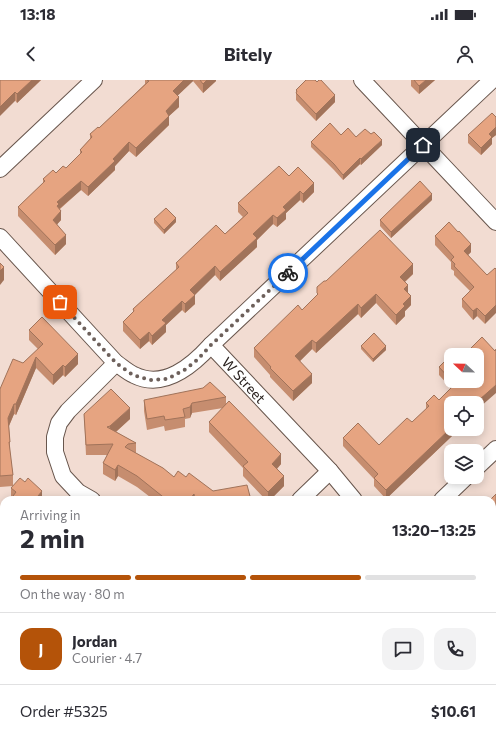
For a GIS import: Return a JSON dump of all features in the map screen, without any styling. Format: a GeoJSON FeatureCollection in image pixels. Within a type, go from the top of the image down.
{"type":"FeatureCollection","features":[{"type":"Feature","properties":{"kind":"street"},"geometry":{"type":"LineString","coordinates":[[0,169],[94,80]]}},
{"type":"Feature","properties":{"kind":"street"},"geometry":{"type":"LineString","coordinates":[[362,80],[496,222]]}},
{"type":"Feature","properties":{"kind":"street"},"geometry":{"type":"LineString","coordinates":[[211,345],[492,80]]}},
{"type":"Feature","properties":{"kind":"street","name":"W Street"},"geometry":{"type":"LineString","coordinates":[[0,237],[116,363],[133,375],[150,380],[167,379],[186,369],[211,345],[330,471],[351,496]]}},
{"type":"Feature","properties":{"kind":"street"},"geometry":{"type":"LineString","coordinates":[[85,496],[78,492],[63,476],[54,452],[55,437],[59,423],[68,411],[116,363]]}},
{"type":"Feature","properties":{"kind":"street"},"geometry":{"type":"LineString","coordinates":[[484,460],[496,449]]}},
{"type":"Feature","properties":{"kind":"street"},"geometry":{"type":"LineString","coordinates":[[304,496],[330,471]]}},
{"type":"Feature","properties":{"kind":"street"},"geometry":{"type":"LineString","coordinates":[[446,496],[459,484]]}},
{"type":"Feature","properties":{"kind":"building"},"geometry":{"type":"Polygon","coordinates":[[[0,80],[32,80],[17,94],[15,92],[0,107],[0,80]]]}},
{"type":"Feature","properties":{"kind":"building"},"geometry":{"type":"Polygon","coordinates":[[[147,80],[184,80],[173,91],[179,97],[166,111],[169,116],[136,148],[129,142],[113,159],[115,161],[88,187],[81,181],[57,202],[59,204],[57,206],[61,211],[53,220],[66,235],[55,245],[18,207],[45,181],[43,179],[53,170],[56,173],[63,166],[66,168],[82,152],[80,150],[92,137],[90,134],[98,127],[99,128],[149,81],[147,80]]]}},
{"type":"Feature","properties":{"kind":"building"},"geometry":{"type":"Polygon","coordinates":[[[200,80],[207,80],[203,84],[200,80]]]}},
{"type":"Feature","properties":{"kind":"building"},"geometry":{"type":"Polygon","coordinates":[[[306,80],[315,80],[317,82],[321,80],[335,95],[316,114],[296,93],[296,90],[306,80]]]}},
{"type":"Feature","properties":{"kind":"building"},"geometry":{"type":"Polygon","coordinates":[[[414,80],[426,80],[419,86],[414,80]]]}},
{"type":"Feature","properties":{"kind":"building"},"geometry":{"type":"Polygon","coordinates":[[[492,113],[496,117],[496,127],[489,134],[492,137],[481,148],[468,135],[492,113]]]}},
{"type":"Feature","properties":{"kind":"building"},"geometry":{"type":"Polygon","coordinates":[[[330,123],[341,135],[348,128],[356,137],[365,129],[371,134],[374,132],[382,140],[361,159],[360,158],[343,175],[311,142],[330,123]]]}},
{"type":"Feature","properties":{"kind":"building"},"geometry":{"type":"Polygon","coordinates":[[[279,166],[289,176],[298,167],[314,183],[303,194],[300,191],[283,207],[286,210],[277,218],[273,215],[253,234],[257,238],[220,272],[215,266],[190,290],[195,295],[185,304],[182,301],[162,320],[166,323],[152,336],[149,332],[140,340],[123,322],[134,311],[133,309],[179,267],[176,263],[216,225],[225,234],[248,213],[238,203],[279,166]]]}},
{"type":"Feature","properties":{"kind":"building"},"geometry":{"type":"Polygon","coordinates":[[[420,181],[432,194],[391,232],[380,220],[420,181]]]}},
{"type":"Feature","properties":{"kind":"building"},"geometry":{"type":"Polygon","coordinates":[[[166,208],[176,218],[164,230],[154,219],[166,208]]]}},
{"type":"Feature","properties":{"kind":"building"},"geometry":{"type":"Polygon","coordinates":[[[449,222],[471,244],[464,251],[487,275],[495,268],[496,269],[496,305],[485,316],[477,308],[473,311],[462,299],[474,287],[454,266],[455,264],[451,260],[454,257],[435,236],[449,222]]]}},
{"type":"Feature","properties":{"kind":"building"},"geometry":{"type":"Polygon","coordinates":[[[380,230],[413,264],[400,277],[408,285],[404,289],[411,296],[403,304],[405,306],[396,315],[376,294],[361,308],[358,304],[316,343],[312,340],[295,356],[312,374],[293,391],[270,368],[271,367],[254,348],[298,305],[302,310],[318,294],[317,287],[326,281],[380,230]]]}},
{"type":"Feature","properties":{"kind":"building"},"geometry":{"type":"Polygon","coordinates":[[[0,263],[4,267],[0,271],[0,263]]]}},
{"type":"Feature","properties":{"kind":"building"},"geometry":{"type":"Polygon","coordinates":[[[42,317],[78,354],[65,367],[63,365],[53,375],[36,357],[16,404],[14,404],[8,418],[13,475],[0,476],[0,389],[13,359],[23,363],[43,344],[29,330],[42,317]]]}},
{"type":"Feature","properties":{"kind":"building"},"geometry":{"type":"Polygon","coordinates":[[[374,333],[386,346],[373,359],[361,346],[374,333]]]}},
{"type":"Feature","properties":{"kind":"building"},"geometry":{"type":"Polygon","coordinates":[[[482,337],[495,351],[496,349],[496,385],[484,396],[444,396],[444,435],[386,490],[374,478],[378,474],[343,438],[358,423],[379,445],[407,418],[412,422],[429,406],[426,403],[434,395],[439,400],[451,388],[484,388],[484,348],[471,348],[482,337]]]}},
{"type":"Feature","properties":{"kind":"building"},"geometry":{"type":"Polygon","coordinates":[[[444,362],[444,372],[439,367],[444,362]]]}},
{"type":"Feature","properties":{"kind":"building"},"geometry":{"type":"Polygon","coordinates":[[[210,382],[226,397],[192,403],[190,407],[183,409],[185,417],[165,420],[164,416],[147,419],[144,400],[203,388],[210,382]]]}},
{"type":"Feature","properties":{"kind":"building"},"geometry":{"type":"Polygon","coordinates":[[[111,389],[130,408],[107,427],[136,443],[128,444],[125,447],[163,468],[174,477],[178,471],[186,477],[189,473],[213,491],[247,485],[250,496],[194,496],[194,494],[192,496],[162,496],[137,476],[118,465],[115,470],[103,463],[113,444],[86,445],[84,414],[111,389]]]}},
{"type":"Feature","properties":{"kind":"building"},"geometry":{"type":"Polygon","coordinates":[[[229,401],[281,454],[272,464],[284,476],[268,492],[243,466],[248,462],[209,422],[229,401]]]}},
{"type":"Feature","properties":{"kind":"building"},"geometry":{"type":"Polygon","coordinates":[[[20,478],[25,482],[28,478],[42,491],[38,496],[13,496],[16,492],[11,488],[20,478]]]}},
{"type":"Feature","properties":{"kind":"way so far"},"geometry":{"type":"LineString","coordinates":[[60,302],[116,363],[133,375],[150,380],[167,379],[186,369],[197,360],[288,273]]}},
{"type":"Feature","properties":{"kind":"route"},"geometry":{"type":"LineString","coordinates":[[288,273],[423,145]]}}]}
